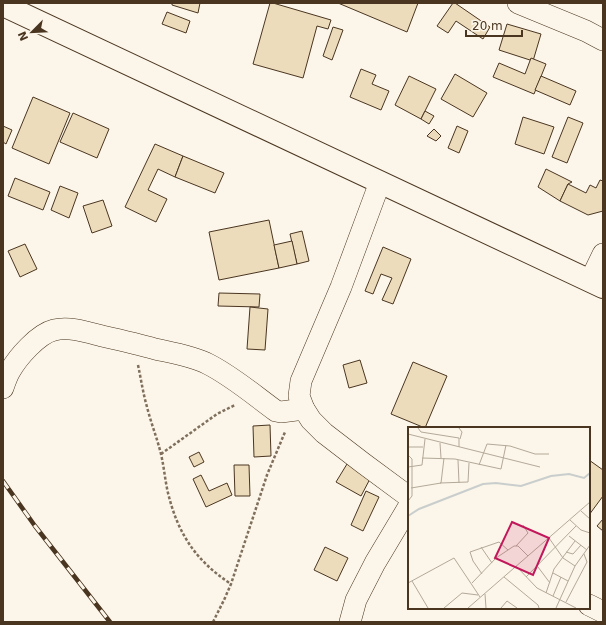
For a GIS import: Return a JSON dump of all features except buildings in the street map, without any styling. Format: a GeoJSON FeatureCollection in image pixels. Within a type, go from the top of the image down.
{"type":"FeatureCollection","features":[{"type":"Feature","properties":{"kind":"highway"},"geometry":{"type":"LineString","coordinates":[[3,5],[597,284]]}},
{"type":"Feature","properties":{"kind":"street"},"geometry":{"type":"LineString","coordinates":[[518,3],[586,31],[603,40]]}},
{"type":"Feature","properties":{"kind":"street"},"geometry":{"type":"LineString","coordinates":[[299,410],[301,381],[341,287],[380,182]]}},
{"type":"Feature","properties":{"kind":"street"},"geometry":{"type":"LineString","coordinates":[[597,284],[603,254]]}},
{"type":"Feature","properties":{"kind":"street"},"geometry":{"type":"LineString","coordinates":[[3,388],[10,372],[18,360],[34,342],[52,330],[79,330],[197,360],[208,364],[232,379],[276,411],[281,412],[299,410],[324,433],[408,496]]}},
{"type":"Feature","properties":{"kind":"street"},"geometry":{"type":"LineString","coordinates":[[350,622],[356,600],[372,569],[408,508]]}},
{"type":"Feature","properties":{"kind":"street"},"geometry":{"type":"LineString","coordinates":[[590,606],[603,612]]}},
{"type":"Feature","properties":{"kind":"path"},"geometry":{"type":"LineString","coordinates":[[133,343],[146,405],[161,454],[173,511],[181,530],[192,549],[217,575],[231,584]]}},
{"type":"Feature","properties":{"kind":"path"},"geometry":{"type":"LineString","coordinates":[[161,454],[217,414],[255,396]]}},
{"type":"Feature","properties":{"kind":"path"},"geometry":{"type":"LineString","coordinates":[[213,622],[231,584],[267,475],[299,410]]}},
{"type":"Feature","properties":{"kind":"railway"},"geometry":{"type":"LineString","coordinates":[[3,481],[35,526],[110,622]]}}]}
